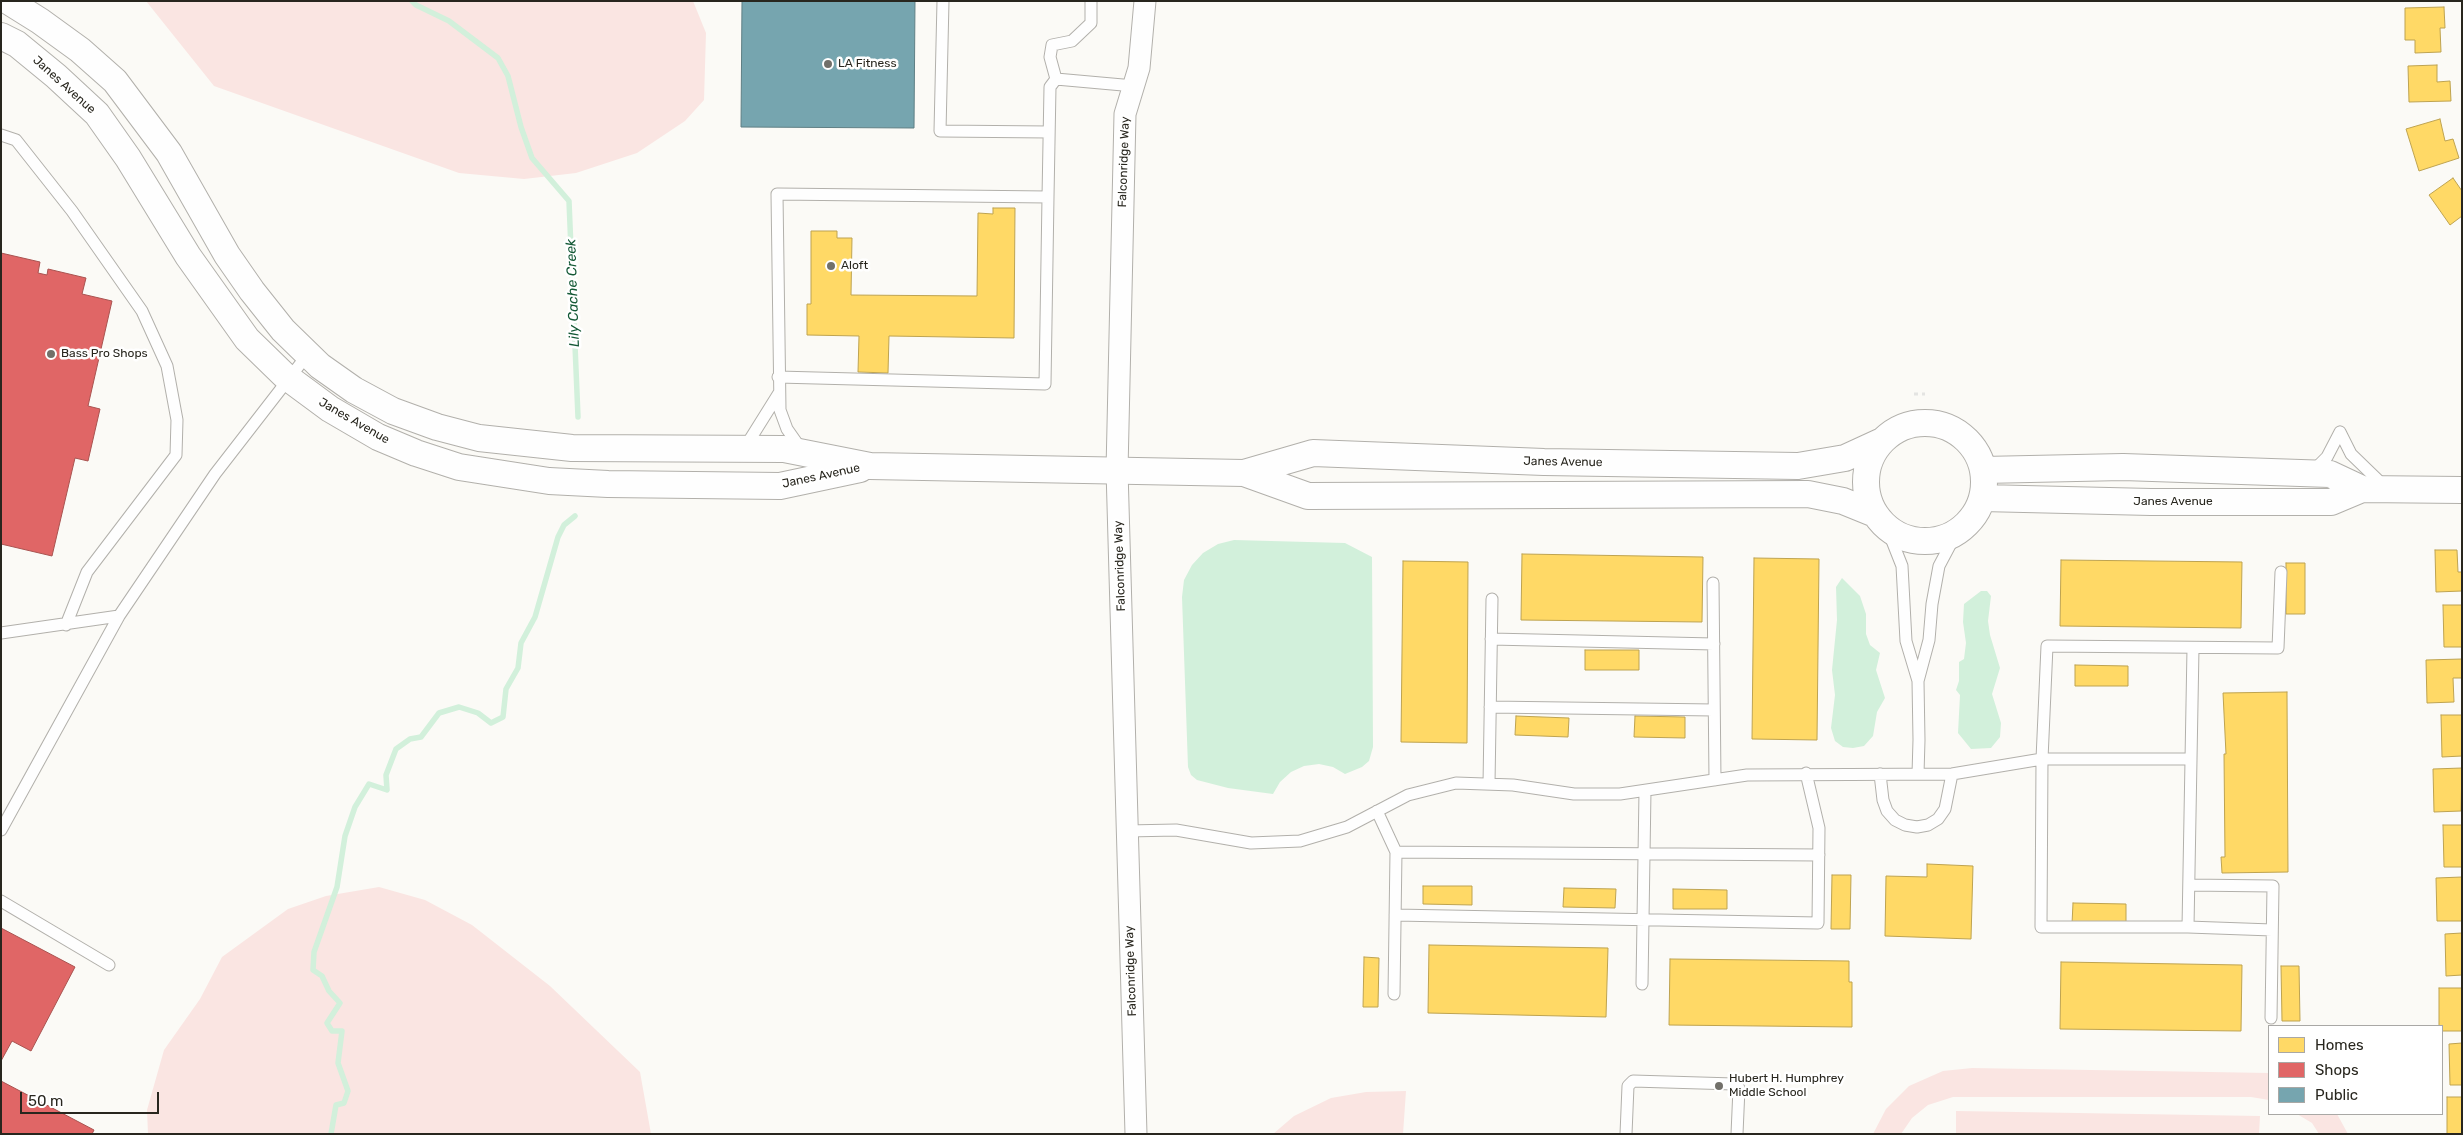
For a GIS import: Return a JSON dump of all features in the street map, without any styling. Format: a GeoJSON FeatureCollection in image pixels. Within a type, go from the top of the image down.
{"type":"FeatureCollection","features":[{"type":"Feature","properties":{"kind":"street","name":"Janes Avenue"},"geometry":{"type":"LineString","coordinates":[[8,1],[72,44],[115,81],[169,153],[227,255],[247,284],[283,330],[320,366],[354,390],[393,411],[437,427],[479,438],[572,448],[784,449],[870,466],[1244,473],[1312,453],[1544,462],[1798,466],[1845,458],[1882,441],[1899,428],[1920,422],[1942,425],[1960,434],[1975,450],[1983,470],[1982,498],[1973,517],[1957,532],[1940,540],[1922,542],[1903,538],[1881,522],[1843,501],[1808,494],[1308,496],[1244,473]]}},
{"type":"Feature","properties":{"kind":"street","name":"Falconridge Way"},"geometry":{"type":"LineString","coordinates":[[1136,1134],[1117,470],[1125,114],[1139,68],[1145,1]]}},
{"type":"Feature","properties":{"kind":"street","name":"Janes Avenue"},"geometry":{"type":"LineString","coordinates":[[1,36],[17,44],[97,114],[128,158],[216,298],[246,339],[290,379],[330,409],[378,437],[416,453],[459,467],[503,475],[608,484],[780,486],[870,466]]}},
{"type":"Feature","properties":{"kind":"street","name":"Janes Avenue"},"geometry":{"type":"LineString","coordinates":[[1881,522],[1867,496],[1866,476],[1870,457],[1882,441]]}},
{"type":"Feature","properties":{"kind":"street","name":"Janes Avenue"},"geometry":{"type":"LineString","coordinates":[[1983,470],[2123,467],[2330,474],[2362,489]]}},
{"type":"Feature","properties":{"kind":"street","name":"Janes Avenue"},"geometry":{"type":"LineString","coordinates":[[1982,498],[2151,502],[2331,502],[2362,489],[2462,490]]}},
{"type":"Feature","properties":{"kind":"lane"},"geometry":{"type":"LineString","coordinates":[[943,1],[940,131],[1049,132]]}},
{"type":"Feature","properties":{"kind":"lane"},"geometry":{"type":"LineString","coordinates":[[1056,79],[1050,57],[1052,45],[1072,41],[1091,23],[1091,1]]}},
{"type":"Feature","properties":{"kind":"lane"},"geometry":{"type":"LineString","coordinates":[[778,377],[1045,384],[1050,87],[1056,79]]}},
{"type":"Feature","properties":{"kind":"lane"},"geometry":{"type":"LineString","coordinates":[[1056,79],[1134,86]]}},
{"type":"Feature","properties":{"kind":"lane"},"geometry":{"type":"LineString","coordinates":[[1,135],[16,140],[72,211],[142,311],[168,366],[177,420],[176,455],[87,572],[66,625]]}},
{"type":"Feature","properties":{"kind":"lane"},"geometry":{"type":"LineString","coordinates":[[804,453],[786,429],[780,410],[778,393],[777,194],[1048,197]]}},
{"type":"Feature","properties":{"kind":"lane"},"geometry":{"type":"LineString","coordinates":[[1,830],[119,616],[215,474],[308,354]]}},
{"type":"Feature","properties":{"kind":"lane"},"geometry":{"type":"LineString","coordinates":[[743,449],[778,393]]}},
{"type":"Feature","properties":{"kind":"lane"},"geometry":{"type":"LineString","coordinates":[[2310,473],[2327,457],[2340,432],[2351,454],[2388,489]]}},
{"type":"Feature","properties":{"kind":"lane"},"geometry":{"type":"LineString","coordinates":[[1881,522],[1902,566],[1906,641],[1918,681]]}},
{"type":"Feature","properties":{"kind":"lane"},"geometry":{"type":"LineString","coordinates":[[1918,774],[1918,681],[1929,640],[1932,600],[1939,566],[1957,532]]}},
{"type":"Feature","properties":{"kind":"lane"},"geometry":{"type":"LineString","coordinates":[[2272,930],[2041,926],[2042,759],[2047,646],[2278,648],[2282,572]]}},
{"type":"Feature","properties":{"kind":"lane"},"geometry":{"type":"LineString","coordinates":[[1713,584],[1715,780]]}},
{"type":"Feature","properties":{"kind":"lane"},"geometry":{"type":"LineString","coordinates":[[1489,784],[1492,599]]}},
{"type":"Feature","properties":{"kind":"lane"},"geometry":{"type":"LineString","coordinates":[[1,632],[66,625],[119,616]]}},
{"type":"Feature","properties":{"kind":"lane"},"geometry":{"type":"LineString","coordinates":[[1492,639],[1714,644]]}},
{"type":"Feature","properties":{"kind":"lane"},"geometry":{"type":"LineString","coordinates":[[2188,928],[2193,648]]}},
{"type":"Feature","properties":{"kind":"lane"},"geometry":{"type":"LineString","coordinates":[[1490,708],[1714,710]]}},
{"type":"Feature","properties":{"kind":"lane"},"geometry":{"type":"LineString","coordinates":[[1127,831],[1176,830],[1251,843],[1300,841],[1347,827],[1408,795],[1456,784],[1513,785],[1574,794],[1620,794],[1747,774],[1952,774],[2042,759],[2190,759]]}},
{"type":"Feature","properties":{"kind":"lane"},"geometry":{"type":"LineString","coordinates":[[1395,915],[1818,923],[1819,828],[1806,773]]}},
{"type":"Feature","properties":{"kind":"lane"},"geometry":{"type":"LineString","coordinates":[[1880,774],[1883,800],[1887,811],[1895,820],[1905,825],[1917,827],[1933,822],[1945,809],[1952,774]]}},
{"type":"Feature","properties":{"kind":"lane"},"geometry":{"type":"LineString","coordinates":[[1642,984],[1645,790]]}},
{"type":"Feature","properties":{"kind":"lane"},"geometry":{"type":"LineString","coordinates":[[1377,811],[1396,852],[1394,994]]}},
{"type":"Feature","properties":{"kind":"lane"},"geometry":{"type":"LineString","coordinates":[[1396,852],[1819,855]]}},
{"type":"Feature","properties":{"kind":"lane"},"geometry":{"type":"LineString","coordinates":[[2189,885],[2273,886],[2271,1018]]}},
{"type":"Feature","properties":{"kind":"lane"},"geometry":{"type":"LineString","coordinates":[[1,902],[109,966]]}},
{"type":"Feature","properties":{"kind":"lane"},"geometry":{"type":"LineString","coordinates":[[1626,1134],[1628,1086],[1634,1081],[1734,1084],[1739,1088],[1737,1134]]}},
{"type":"Feature","properties":{"kind":"path"},"geometry":{"type":"LineString","coordinates":[[1914,394],[1925,394]]}},
{"type":"Feature","properties":{"kind":"shaded area"},"geometry":{"type":"Polygon","coordinates":[[[146,1],[693,1],[706,33],[704,100],[685,121],[637,153],[576,173],[524,179],[459,173],[214,86],[146,1]]]}},
{"type":"Feature","properties":{"kind":"shaded area"},"geometry":{"type":"Polygon","coordinates":[[[1234,540],[1345,543],[1372,557],[1373,747],[1369,761],[1362,767],[1345,774],[1333,767],[1319,764],[1304,766],[1291,772],[1280,782],[1273,794],[1228,788],[1197,780],[1191,775],[1188,767],[1182,597],[1184,580],[1192,565],[1203,553],[1218,544],[1234,540]]]}},
{"type":"Feature","properties":{"kind":"shaded area"},"geometry":{"type":"Polygon","coordinates":[[[1842,578],[1860,596],[1866,614],[1866,634],[1870,645],[1880,653],[1876,670],[1885,698],[1877,712],[1873,736],[1864,746],[1853,748],[1843,747],[1835,741],[1831,728],[1835,695],[1832,670],[1837,620],[1836,587],[1842,578]]]}},
{"type":"Feature","properties":{"kind":"shaded area"},"geometry":{"type":"Polygon","coordinates":[[[1981,591],[1987,591],[1991,596],[1988,621],[1990,635],[2000,668],[1992,694],[2001,723],[2000,737],[1991,748],[1971,749],[1958,733],[1960,695],[1956,690],[1959,681],[1959,662],[1964,659],[1966,643],[1963,622],[1964,604],[1981,591]]]}},
{"type":"Feature","properties":{"kind":"shaded area"},"geometry":{"type":"Polygon","coordinates":[[[379,887],[425,900],[472,925],[550,986],[640,1072],[651,1134],[148,1134],[147,1110],[164,1050],[200,999],[222,957],[288,909],[326,896],[379,887]]]}},
{"type":"Feature","properties":{"kind":"shaded area"},"geometry":{"type":"Polygon","coordinates":[[[1972,1068],[2268,1073],[2268,1100],[2251,1097],[1953,1097],[1928,1105],[1912,1118],[1901,1134],[1873,1134],[1886,1109],[1909,1086],[1943,1071],[1972,1068]]]}},
{"type":"Feature","properties":{"kind":"shaded area"},"geometry":{"type":"Polygon","coordinates":[[[1406,1091],[1403,1134],[1273,1134],[1294,1116],[1331,1098],[1366,1092],[1406,1091]]]}},
{"type":"Feature","properties":{"kind":"shaded area"},"geometry":{"type":"Polygon","coordinates":[[[1956,1111],[2260,1116],[2259,1134],[1956,1134],[1956,1111]]]}},
{"type":"Feature","properties":{"kind":"shaded area"},"geometry":{"type":"Polygon","coordinates":[[[2299,1115],[2338,1115],[2348,1134],[2319,1134],[2312,1123],[2299,1115]]]}},
{"type":"Feature","properties":{"kind":"building: Homes"},"geometry":{"type":"Polygon","coordinates":[[[2444,7],[2445,28],[2440,28],[2441,52],[2415,53],[2415,40],[2405,40],[2405,8],[2444,7]]]}},
{"type":"Feature","properties":{"kind":"building: Homes"},"geometry":{"type":"Polygon","coordinates":[[[2437,65],[2437,82],[2450,81],[2451,101],[2409,102],[2408,66],[2437,65]]]}},
{"type":"Feature","properties":{"kind":"building: Homes"},"geometry":{"type":"Polygon","coordinates":[[[2440,119],[2445,141],[2453,139],[2459,158],[2419,171],[2406,129],[2440,119]]]}},
{"type":"Feature","properties":{"kind":"building: Homes"},"geometry":{"type":"Polygon","coordinates":[[[2453,178],[2462,191],[2462,216],[2450,225],[2429,195],[2453,178]]]}},
{"type":"Feature","properties":{"kind":"building: Homes","name":"Aloft"},"geometry":{"type":"Polygon","coordinates":[[[993,208],[1015,208],[1014,338],[889,336],[888,373],[858,372],[859,336],[807,335],[807,304],[811,304],[811,231],[837,231],[837,238],[852,238],[851,295],[977,296],[978,213],[993,214],[993,208]]]}},
{"type":"Feature","properties":{"kind":"building: Homes"},"geometry":{"type":"Polygon","coordinates":[[[2435,550],[2457,550],[2458,572],[2462,572],[2462,591],[2436,592],[2435,550]]]}},
{"type":"Feature","properties":{"kind":"building: Homes"},"geometry":{"type":"Polygon","coordinates":[[[1522,554],[1703,557],[1702,622],[1521,620],[1522,554]]]}},
{"type":"Feature","properties":{"kind":"building: Homes"},"geometry":{"type":"Polygon","coordinates":[[[1754,558],[1819,559],[1817,740],[1752,739],[1754,558]]]}},
{"type":"Feature","properties":{"kind":"building: Homes"},"geometry":{"type":"Polygon","coordinates":[[[2061,560],[2242,562],[2241,628],[2060,626],[2061,560]]]}},
{"type":"Feature","properties":{"kind":"building: Homes"},"geometry":{"type":"Polygon","coordinates":[[[1403,561],[1468,562],[1467,743],[1401,742],[1403,561]]]}},
{"type":"Feature","properties":{"kind":"building: Homes"},"geometry":{"type":"Polygon","coordinates":[[[2286,563],[2305,563],[2305,614],[2286,614],[2286,563]]]}},
{"type":"Feature","properties":{"kind":"building: Homes"},"geometry":{"type":"Polygon","coordinates":[[[2443,605],[2462,605],[2462,647],[2444,647],[2443,605]]]}},
{"type":"Feature","properties":{"kind":"building: Homes"},"geometry":{"type":"Polygon","coordinates":[[[1585,650],[1639,650],[1639,670],[1585,670],[1585,650]]]}},
{"type":"Feature","properties":{"kind":"building: Homes"},"geometry":{"type":"Polygon","coordinates":[[[2462,659],[2462,678],[2453,678],[2454,702],[2427,703],[2426,660],[2462,659]]]}},
{"type":"Feature","properties":{"kind":"building: Homes"},"geometry":{"type":"Polygon","coordinates":[[[2075,665],[2128,666],[2128,686],[2075,686],[2075,665]]]}},
{"type":"Feature","properties":{"kind":"building: Homes"},"geometry":{"type":"Polygon","coordinates":[[[2287,692],[2288,872],[2222,873],[2221,857],[2225,857],[2224,754],[2226,754],[2223,693],[2287,692]]]}},
{"type":"Feature","properties":{"kind":"building: Homes"},"geometry":{"type":"Polygon","coordinates":[[[2441,715],[2462,715],[2462,756],[2442,757],[2441,715]]]}},
{"type":"Feature","properties":{"kind":"building: Homes"},"geometry":{"type":"Polygon","coordinates":[[[1516,716],[1569,718],[1568,737],[1515,735],[1516,716]]]}},
{"type":"Feature","properties":{"kind":"building: Homes"},"geometry":{"type":"Polygon","coordinates":[[[1635,716],[1685,717],[1685,738],[1634,737],[1635,716]]]}},
{"type":"Feature","properties":{"kind":"building: Homes"},"geometry":{"type":"Polygon","coordinates":[[[2462,768],[2461,811],[2434,812],[2433,769],[2462,768]]]}},
{"type":"Feature","properties":{"kind":"building: Homes"},"geometry":{"type":"Polygon","coordinates":[[[2443,825],[2462,825],[2462,867],[2444,867],[2443,825]]]}},
{"type":"Feature","properties":{"kind":"building: Homes"},"geometry":{"type":"Polygon","coordinates":[[[1927,864],[1973,866],[1971,939],[1885,936],[1886,876],[1927,877],[1927,864]]]}},
{"type":"Feature","properties":{"kind":"building: Homes"},"geometry":{"type":"Polygon","coordinates":[[[1832,875],[1851,875],[1850,929],[1831,929],[1832,875]]]}},
{"type":"Feature","properties":{"kind":"building: Homes"},"geometry":{"type":"Polygon","coordinates":[[[2462,877],[2462,921],[2437,921],[2436,878],[2462,877]]]}},
{"type":"Feature","properties":{"kind":"building: Homes"},"geometry":{"type":"Polygon","coordinates":[[[1423,886],[1472,886],[1472,905],[1423,904],[1423,886]]]}},
{"type":"Feature","properties":{"kind":"building: Homes"},"geometry":{"type":"Polygon","coordinates":[[[1564,888],[1616,889],[1615,908],[1563,907],[1564,888]]]}},
{"type":"Feature","properties":{"kind":"building: Homes"},"geometry":{"type":"Polygon","coordinates":[[[1673,889],[1727,890],[1727,909],[1673,909],[1673,889]]]}},
{"type":"Feature","properties":{"kind":"building: Homes"},"geometry":{"type":"Polygon","coordinates":[[[2073,903],[2126,904],[2126,925],[2072,924],[2073,903]]]}},
{"type":"Feature","properties":{"kind":"building: Homes"},"geometry":{"type":"Polygon","coordinates":[[[2462,933],[2462,975],[2446,976],[2445,934],[2462,933]]]}},
{"type":"Feature","properties":{"kind":"building: Homes"},"geometry":{"type":"Polygon","coordinates":[[[1429,945],[1608,948],[1606,1017],[1428,1013],[1429,945]]]}},
{"type":"Feature","properties":{"kind":"building: Homes"},"geometry":{"type":"Polygon","coordinates":[[[1364,957],[1379,958],[1378,1007],[1363,1007],[1364,957]]]}},
{"type":"Feature","properties":{"kind":"building: Homes"},"geometry":{"type":"Polygon","coordinates":[[[1670,959],[1849,961],[1849,982],[1852,982],[1852,1027],[1669,1025],[1670,959]]]}},
{"type":"Feature","properties":{"kind":"building: Homes"},"geometry":{"type":"Polygon","coordinates":[[[2061,962],[2242,965],[2241,1031],[2060,1029],[2061,962]]]}},
{"type":"Feature","properties":{"kind":"building: Homes"},"geometry":{"type":"Polygon","coordinates":[[[2281,966],[2299,966],[2300,1021],[2282,1021],[2281,966]]]}},
{"type":"Feature","properties":{"kind":"building: Homes"},"geometry":{"type":"Polygon","coordinates":[[[2439,988],[2462,988],[2462,1031],[2443,1031],[2443,1025],[2439,1025],[2439,988]]]}},
{"type":"Feature","properties":{"kind":"building: Homes"},"geometry":{"type":"Polygon","coordinates":[[[2462,1043],[2462,1085],[2450,1085],[2449,1044],[2462,1043]]]}},
{"type":"Feature","properties":{"kind":"building: Homes"},"geometry":{"type":"Polygon","coordinates":[[[2447,1097],[2462,1097],[2462,1134],[2447,1134],[2447,1097]]]}},
{"type":"Feature","properties":{"kind":"building: Shops","name":"Bass Pro Shops"},"geometry":{"type":"Polygon","coordinates":[[[1,253],[40,262],[38,273],[47,275],[48,269],[86,278],[82,294],[112,301],[88,406],[100,409],[88,461],[75,458],[52,556],[1,544],[1,253]]]}},
{"type":"Feature","properties":{"kind":"building: Shops"},"geometry":{"type":"Polygon","coordinates":[[[1,928],[75,967],[31,1051],[12,1041],[1,1061],[1,928]]]}},
{"type":"Feature","properties":{"kind":"building: Shops"},"geometry":{"type":"Polygon","coordinates":[[[1,1081],[94,1130],[92,1134],[1,1134],[1,1081]]]}},
{"type":"Feature","properties":{"kind":"building: Public","name":"LA Fitness"},"geometry":{"type":"Polygon","coordinates":[[[742,1],[915,1],[914,128],[741,127],[742,1]]]}},
{"type":"Feature","properties":{"kind":"waterway","name":"Lily Cache Creek"},"geometry":{"type":"LineString","coordinates":[[412,1],[416,5],[449,21],[498,58],[508,76],[521,127],[532,158],[569,201],[578,417]]}},
{"type":"Feature","properties":{"kind":"waterway"},"geometry":{"type":"LineString","coordinates":[[331,1134],[336,1105],[344,1103],[348,1091],[338,1063],[342,1031],[332,1031],[327,1023],[340,1003],[329,991],[322,976],[313,970],[314,952],[337,887],[345,836],[355,807],[369,784],[387,790],[386,775],[396,749],[410,739],[421,737],[439,713],[459,707],[478,713],[491,723],[503,717],[506,689],[518,668],[521,643],[535,617],[558,537],[564,525],[575,516]]}},
{"type":"Feature","properties":{"kind":"place","name":"LA Fitness"},"geometry":{"type":"Point","coordinates":[828,64]}},
{"type":"Feature","properties":{"kind":"place","name":"Aloft"},"geometry":{"type":"Point","coordinates":[831,266]}},
{"type":"Feature","properties":{"kind":"place","name":"Bass Pro Shops"},"geometry":{"type":"Point","coordinates":[51,354]}},
{"type":"Feature","properties":{"kind":"place","name":"Hubert H. Humphrey Middle School"},"geometry":{"type":"Point","coordinates":[1719,1086]}}]}
